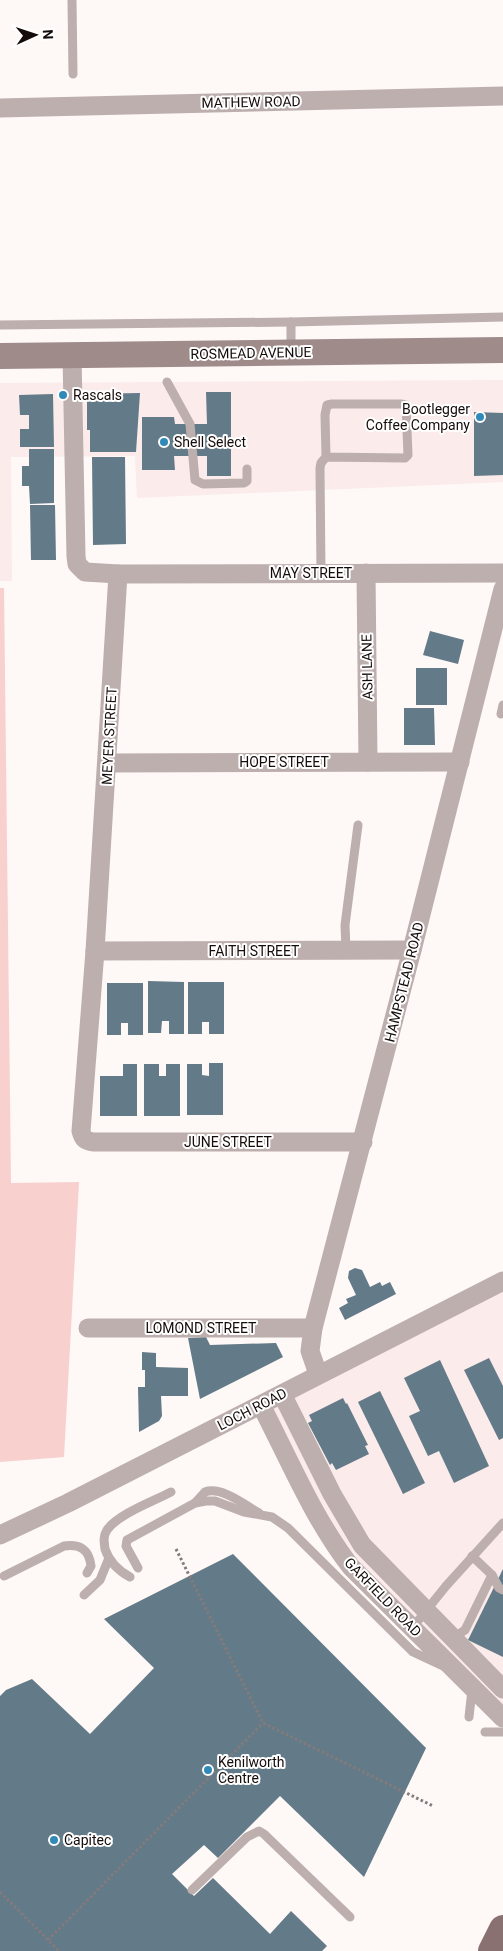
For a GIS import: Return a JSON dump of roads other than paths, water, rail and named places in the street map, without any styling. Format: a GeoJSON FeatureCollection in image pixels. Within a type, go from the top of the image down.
{"type":"FeatureCollection","features":[{"type":"Feature","properties":{"kind":"main road","name":"ROSMEAD AVENUE"},"geometry":{"type":"LineString","coordinates":[[0,356],[503,350]]}},
{"type":"Feature","properties":{"kind":"main road"},"geometry":{"type":"LineString","coordinates":[[492,1951],[503,1929]]}},
{"type":"Feature","properties":{"kind":"street","name":"MATHEW ROAD"},"geometry":{"type":"LineString","coordinates":[[0,108],[503,96]]}},
{"type":"Feature","properties":{"kind":"street"},"geometry":{"type":"LineString","coordinates":[[72,356],[77,564],[80,569],[90,574],[118,574]]}},
{"type":"Feature","properties":{"kind":"street","name":"ASH LANE"},"geometry":{"type":"LineString","coordinates":[[366,573],[368,762]]}},
{"type":"Feature","properties":{"kind":"street","name":"MAY STREET"},"geometry":{"type":"LineString","coordinates":[[118,574],[503,574]]}},
{"type":"Feature","properties":{"kind":"street","name":"MEYER STREET"},"geometry":{"type":"LineString","coordinates":[[94,1142],[84,1140],[81,1131],[96,952],[118,574]]}},
{"type":"Feature","properties":{"kind":"street","name":"HAMPSTEAD ROAD"},"geometry":{"type":"LineString","coordinates":[[318,1374],[310,1351],[313,1328],[363,1142],[460,762],[496,649],[503,589]]}},
{"type":"Feature","properties":{"kind":"street","name":"HOPE STREET"},"geometry":{"type":"LineString","coordinates":[[107,764],[460,762]]}},
{"type":"Feature","properties":{"kind":"street","name":"FAITH STREET"},"geometry":{"type":"LineString","coordinates":[[96,952],[412,950]]}},
{"type":"Feature","properties":{"kind":"street","name":"JUNE STREET"},"geometry":{"type":"LineString","coordinates":[[94,1142],[363,1142]]}},
{"type":"Feature","properties":{"kind":"street","name":"LOCH ROAD"},"geometry":{"type":"LineString","coordinates":[[0,1535],[68,1503],[503,1281]]}},
{"type":"Feature","properties":{"kind":"street","name":"LOMOND STREET"},"geometry":{"type":"LineString","coordinates":[[88,1328],[313,1328]]}},
{"type":"Feature","properties":{"kind":"street","name":"GARFIELD ROAD"},"geometry":{"type":"LineString","coordinates":[[282,1394],[332,1494],[362,1545],[503,1689]]}},
{"type":"Feature","properties":{"kind":"street","name":"GARFIELD ROAD"},"geometry":{"type":"LineString","coordinates":[[261,1404],[312,1504],[338,1550],[352,1567],[503,1718]]}},
{"type":"Feature","properties":{"kind":"lane"},"geometry":{"type":"LineString","coordinates":[[72,0],[73,74]]}},
{"type":"Feature","properties":{"kind":"lane"},"geometry":{"type":"LineString","coordinates":[[0,325],[291,322],[503,317]]}},
{"type":"Feature","properties":{"kind":"lane"},"geometry":{"type":"LineString","coordinates":[[291,322],[292,353]]}},
{"type":"Feature","properties":{"kind":"lane"},"geometry":{"type":"LineString","coordinates":[[167,382],[190,424],[194,475],[198,483],[244,483],[248,478],[247,469]]}},
{"type":"Feature","properties":{"kind":"lane"},"geometry":{"type":"LineString","coordinates":[[321,573],[321,462],[326,457],[405,458],[408,455],[406,406],[402,404],[329,404],[325,415],[326,457]]}},
{"type":"Feature","properties":{"kind":"lane"},"geometry":{"type":"LineString","coordinates":[[346,950],[345,924],[358,825]]}},
{"type":"Feature","properties":{"kind":"lane"},"geometry":{"type":"LineString","coordinates":[[130,1577],[122,1573],[109,1558],[104,1540],[107,1530],[117,1520],[171,1492]]}},
{"type":"Feature","properties":{"kind":"lane"},"geometry":{"type":"LineString","coordinates":[[138,1568],[126,1546],[128,1540],[195,1503],[215,1501],[244,1512],[278,1520],[413,1652],[454,1670]]}},
{"type":"Feature","properties":{"kind":"lane"},"geometry":{"type":"LineString","coordinates":[[413,1627],[472,1556],[503,1523]]}},
{"type":"Feature","properties":{"kind":"lane"},"geometry":{"type":"LineString","coordinates":[[4,1576],[64,1546],[74,1545],[82,1547],[87,1551],[91,1566],[88,1573]]}},
{"type":"Feature","properties":{"kind":"lane"},"geometry":{"type":"LineString","coordinates":[[472,1556],[492,1575],[499,1588],[503,1590]]}},
{"type":"Feature","properties":{"kind":"lane"},"geometry":{"type":"LineString","coordinates":[[84,1596],[100,1580],[109,1558]]}},
{"type":"Feature","properties":{"kind":"lane"},"geometry":{"type":"LineString","coordinates":[[454,1638],[465,1630],[492,1575]]}},
{"type":"Feature","properties":{"kind":"lane"},"geometry":{"type":"LineString","coordinates":[[469,1717],[472,1687]]}},
{"type":"Feature","properties":{"kind":"lane"},"geometry":{"type":"LineString","coordinates":[[485,1732],[503,1732]]}},
{"type":"Feature","properties":{"kind":"lane"},"geometry":{"type":"LineString","coordinates":[[192,1890],[247,1837],[254,1832],[260,1831],[350,1917]]}},
{"type":"Feature","properties":{"kind":"place","name":"Rascals"},"geometry":{"type":"Point","coordinates":[63,395]}},
{"type":"Feature","properties":{"kind":"place","name":"Bootlegger Coffee Company"},"geometry":{"type":"Point","coordinates":[480,417]}},
{"type":"Feature","properties":{"kind":"place","name":"Shell Select"},"geometry":{"type":"Point","coordinates":[164,442]}},
{"type":"Feature","properties":{"kind":"place","name":"Kenilworth Centre"},"geometry":{"type":"Point","coordinates":[208,1770]}},
{"type":"Feature","properties":{"kind":"place","name":"Capitec"},"geometry":{"type":"Point","coordinates":[54,1840]}}]}
